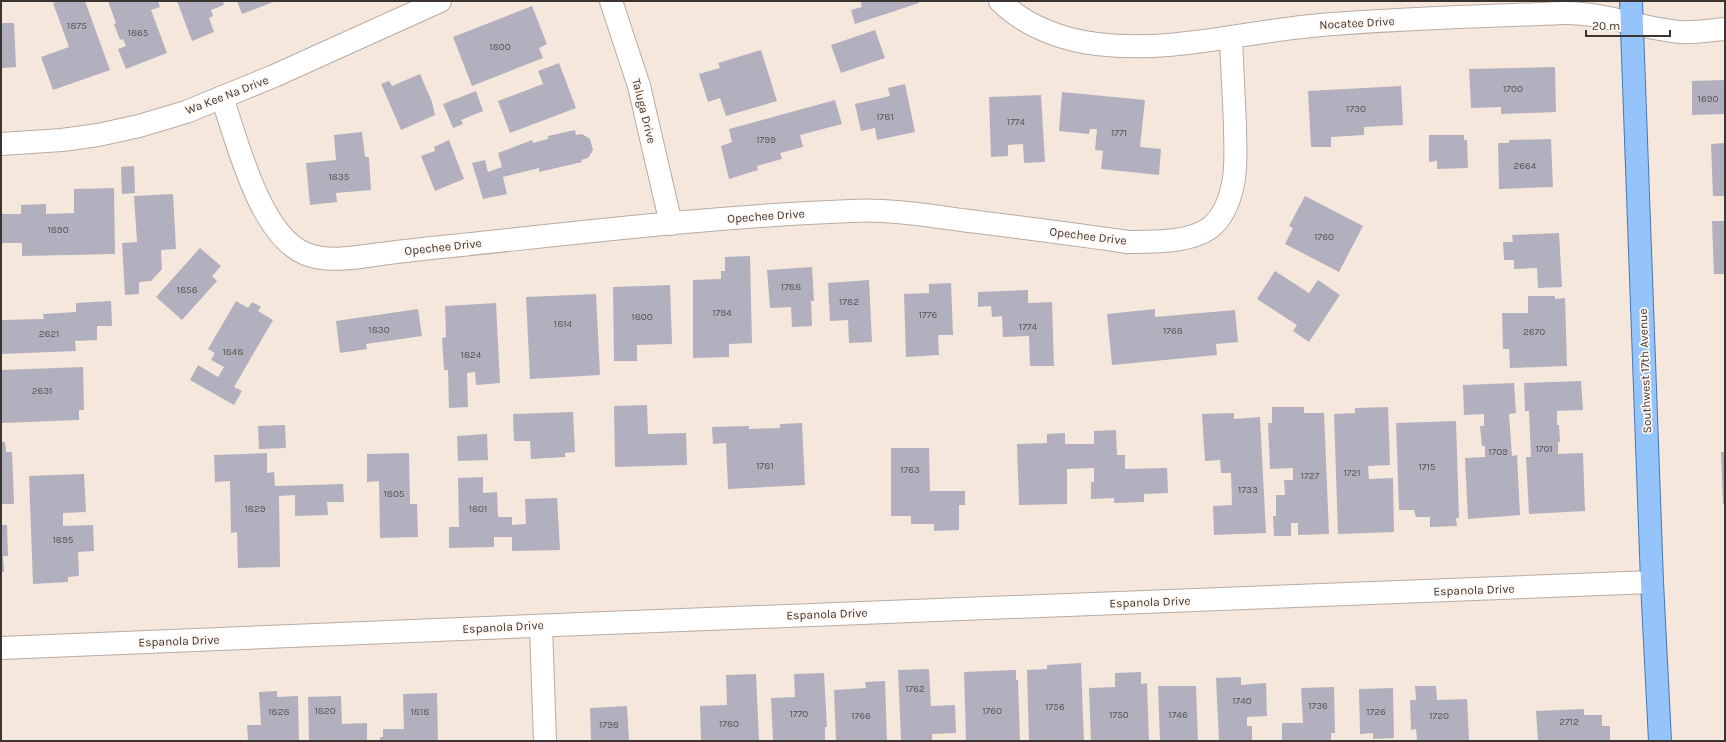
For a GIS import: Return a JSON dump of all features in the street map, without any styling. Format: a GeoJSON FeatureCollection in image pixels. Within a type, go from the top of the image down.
{"type":"FeatureCollection","features":[{"type":"Feature","properties":{"kind":"main road","name":"Southwest 17th Avenue"},"geometry":{"type":"LineString","coordinates":[[1631,1],[1652,582],[1660,741]]}},
{"type":"Feature","properties":{"kind":"street","name":"Wa Kee Na Drive"},"geometry":{"type":"LineString","coordinates":[[1,144],[62,140],[98,135],[140,126],[186,112],[274,76],[440,1]]}},
{"type":"Feature","properties":{"kind":"street","name":"Taluga Drive"},"geometry":{"type":"LineString","coordinates":[[611,1],[639,86],[671,224]]}},
{"type":"Feature","properties":{"kind":"street","name":"Nocatee Drive"},"geometry":{"type":"LineString","coordinates":[[1000,1],[1022,19],[1041,29],[1062,36],[1096,44],[1160,46],[1231,38],[1285,29],[1338,24],[1577,13],[1682,32],[1725,29]]}},
{"type":"Feature","properties":{"kind":"street","name":"Opechee Drive"},"geometry":{"type":"LineString","coordinates":[[222,97],[245,162],[265,212],[282,238],[305,253],[319,258],[357,257],[756,216],[872,211],[912,213],[1128,242],[1163,242],[1197,234],[1210,227],[1219,218],[1228,202],[1234,183],[1235,139],[1231,38]]}},
{"type":"Feature","properties":{"kind":"street","name":"Espanola Drive"},"geometry":{"type":"LineString","coordinates":[[1,648],[1652,582]]}},
{"type":"Feature","properties":{"kind":"street"},"geometry":{"type":"LineString","coordinates":[[542,626],[545,741]]}},
{"type":"Feature","properties":{"kind":"building"},"geometry":{"type":"Polygon","coordinates":[[[59,1],[85,1],[110,70],[53,90],[41,57],[69,47],[53,3],[59,1]]]}},
{"type":"Feature","properties":{"kind":"building"},"geometry":{"type":"Polygon","coordinates":[[[108,1],[158,1],[160,7],[151,10],[167,53],[126,69],[118,49],[126,46],[123,39],[120,40],[108,1]]]}},
{"type":"Feature","properties":{"kind":"building"},"geometry":{"type":"Polygon","coordinates":[[[177,1],[223,1],[224,5],[211,10],[213,16],[209,18],[214,32],[192,41],[177,1]]]}},
{"type":"Feature","properties":{"kind":"building"},"geometry":{"type":"Polygon","coordinates":[[[237,1],[276,1],[242,14],[237,1]]]}},
{"type":"Feature","properties":{"kind":"building"},"geometry":{"type":"Polygon","coordinates":[[[860,1],[919,1],[919,3],[855,24],[851,10],[862,7],[860,1]]]}},
{"type":"Feature","properties":{"kind":"building"},"geometry":{"type":"Polygon","coordinates":[[[532,6],[547,44],[539,48],[543,58],[472,86],[453,37],[532,6]]]}},
{"type":"Feature","properties":{"kind":"building"},"geometry":{"type":"Polygon","coordinates":[[[1,23],[14,23],[16,67],[1,68],[1,23]]]}},
{"type":"Feature","properties":{"kind":"building"},"geometry":{"type":"Polygon","coordinates":[[[875,30],[885,58],[841,73],[831,45],[875,30]]]}},
{"type":"Feature","properties":{"kind":"building"},"geometry":{"type":"Polygon","coordinates":[[[761,50],[777,101],[726,116],[720,98],[708,102],[699,74],[720,68],[718,63],[761,50]]]}},
{"type":"Feature","properties":{"kind":"building"},"geometry":{"type":"Polygon","coordinates":[[[559,63],[576,108],[510,133],[498,101],[543,84],[538,71],[559,63]]]}},
{"type":"Feature","properties":{"kind":"building"},"geometry":{"type":"Polygon","coordinates":[[[1555,67],[1556,112],[1501,114],[1501,107],[1471,108],[1469,69],[1555,67]]]}},
{"type":"Feature","properties":{"kind":"building"},"geometry":{"type":"Polygon","coordinates":[[[420,74],[432,102],[435,115],[401,130],[381,84],[389,81],[392,86],[420,74]]]}},
{"type":"Feature","properties":{"kind":"building"},"geometry":{"type":"Polygon","coordinates":[[[1725,80],[1725,114],[1692,115],[1692,81],[1725,80]]]}},
{"type":"Feature","properties":{"kind":"building"},"geometry":{"type":"Polygon","coordinates":[[[905,84],[915,132],[877,140],[875,128],[861,131],[855,104],[890,96],[888,88],[905,84]]]}},
{"type":"Feature","properties":{"kind":"building"},"geometry":{"type":"Polygon","coordinates":[[[1401,86],[1403,125],[1364,127],[1364,135],[1331,137],[1331,147],[1311,147],[1308,91],[1401,86]]]}},
{"type":"Feature","properties":{"kind":"building"},"geometry":{"type":"Polygon","coordinates":[[[476,91],[483,111],[461,120],[463,124],[453,128],[443,104],[476,91]]]}},
{"type":"Feature","properties":{"kind":"building"},"geometry":{"type":"Polygon","coordinates":[[[1062,92],[1145,100],[1140,147],[1161,149],[1159,175],[1101,169],[1103,151],[1095,150],[1097,129],[1090,129],[1089,134],[1059,131],[1062,92]]]}},
{"type":"Feature","properties":{"kind":"building"},"geometry":{"type":"Polygon","coordinates":[[[1041,95],[1045,162],[1024,163],[1023,144],[1008,145],[1008,156],[991,157],[989,97],[1041,95]]]}},
{"type":"Feature","properties":{"kind":"building"},"geometry":{"type":"Polygon","coordinates":[[[835,100],[842,124],[800,135],[803,147],[780,153],[782,159],[757,166],[758,170],[729,179],[721,146],[732,142],[729,129],[835,100]]]}},
{"type":"Feature","properties":{"kind":"building"},"geometry":{"type":"Polygon","coordinates":[[[575,130],[576,135],[582,134],[590,139],[593,150],[588,158],[581,160],[582,162],[539,172],[539,168],[503,177],[507,194],[483,199],[472,163],[485,160],[488,172],[502,167],[498,153],[532,140],[533,143],[548,139],[548,136],[575,130]]]}},
{"type":"Feature","properties":{"kind":"building"},"geometry":{"type":"Polygon","coordinates":[[[362,132],[365,157],[369,157],[371,190],[336,193],[337,202],[310,205],[306,163],[336,160],[334,135],[362,132]]]}},
{"type":"Feature","properties":{"kind":"building"},"geometry":{"type":"Polygon","coordinates":[[[1429,135],[1464,135],[1464,140],[1467,140],[1468,168],[1437,169],[1437,161],[1429,162],[1429,135]]]}},
{"type":"Feature","properties":{"kind":"building"},"geometry":{"type":"Polygon","coordinates":[[[1551,139],[1553,187],[1499,189],[1498,143],[1509,143],[1509,140],[1551,139]]]}},
{"type":"Feature","properties":{"kind":"building"},"geometry":{"type":"Polygon","coordinates":[[[449,140],[464,179],[435,191],[421,156],[435,151],[434,147],[449,140]]]}},
{"type":"Feature","properties":{"kind":"building"},"geometry":{"type":"Polygon","coordinates":[[[1725,143],[1725,196],[1713,196],[1711,144],[1725,143]]]}},
{"type":"Feature","properties":{"kind":"building"},"geometry":{"type":"Polygon","coordinates":[[[134,166],[135,193],[122,194],[121,167],[134,166]]]}},
{"type":"Feature","properties":{"kind":"building"},"geometry":{"type":"Polygon","coordinates":[[[114,188],[115,254],[22,256],[22,243],[1,243],[1,214],[21,214],[21,205],[46,204],[46,214],[74,213],[74,189],[114,188]]]}},
{"type":"Feature","properties":{"kind":"building"},"geometry":{"type":"Polygon","coordinates":[[[173,194],[176,249],[161,250],[162,269],[151,281],[139,282],[139,294],[125,295],[122,243],[137,242],[134,196],[173,194]]]}},
{"type":"Feature","properties":{"kind":"building"},"geometry":{"type":"Polygon","coordinates":[[[1305,196],[1363,226],[1339,272],[1285,244],[1293,228],[1289,226],[1305,196]]]}},
{"type":"Feature","properties":{"kind":"building"},"geometry":{"type":"Polygon","coordinates":[[[1712,221],[1725,221],[1725,274],[1714,274],[1712,221]]]}},
{"type":"Feature","properties":{"kind":"building"},"geometry":{"type":"Polygon","coordinates":[[[1559,233],[1562,287],[1538,288],[1537,268],[1514,269],[1514,260],[1504,260],[1503,242],[1513,242],[1512,235],[1559,233]]]}},
{"type":"Feature","properties":{"kind":"building"},"geometry":{"type":"Polygon","coordinates":[[[200,248],[221,266],[212,276],[217,281],[182,320],[156,297],[200,248]]]}},
{"type":"Feature","properties":{"kind":"building"},"geometry":{"type":"Polygon","coordinates":[[[750,256],[752,343],[729,344],[729,357],[693,358],[693,280],[721,279],[721,271],[725,271],[725,257],[750,256]]]}},
{"type":"Feature","properties":{"kind":"building"},"geometry":{"type":"Polygon","coordinates":[[[812,267],[814,301],[811,301],[812,326],[792,327],[791,307],[770,308],[767,270],[812,267]]]}},
{"type":"Feature","properties":{"kind":"building"},"geometry":{"type":"Polygon","coordinates":[[[1275,271],[1309,293],[1318,280],[1340,295],[1309,342],[1293,331],[1297,325],[1257,299],[1275,271]]]}},
{"type":"Feature","properties":{"kind":"building"},"geometry":{"type":"Polygon","coordinates":[[[869,280],[872,342],[849,343],[848,320],[830,321],[828,283],[869,280]]]}},
{"type":"Feature","properties":{"kind":"building"},"geometry":{"type":"Polygon","coordinates":[[[951,283],[953,335],[938,335],[939,355],[906,357],[904,294],[929,293],[929,284],[951,283]]]}},
{"type":"Feature","properties":{"kind":"building"},"geometry":{"type":"Polygon","coordinates":[[[670,285],[672,344],[637,345],[637,361],[614,361],[613,287],[670,285]]]}},
{"type":"Feature","properties":{"kind":"building"},"geometry":{"type":"Polygon","coordinates":[[[1028,290],[1028,303],[1052,302],[1054,366],[1030,366],[1029,336],[1003,337],[1002,316],[992,317],[991,306],[978,307],[978,292],[1028,290]]]}},
{"type":"Feature","properties":{"kind":"building"},"geometry":{"type":"Polygon","coordinates":[[[596,294],[600,375],[530,379],[526,297],[596,294]]]}},
{"type":"Feature","properties":{"kind":"building"},"geometry":{"type":"Polygon","coordinates":[[[1528,296],[1555,296],[1555,299],[1565,298],[1567,366],[1510,368],[1509,349],[1503,349],[1502,313],[1528,313],[1528,296]]]}},
{"type":"Feature","properties":{"kind":"building"},"geometry":{"type":"Polygon","coordinates":[[[111,301],[112,326],[97,326],[97,340],[75,341],[76,351],[1,354],[1,320],[44,319],[43,314],[76,312],[76,303],[111,301]]]}},
{"type":"Feature","properties":{"kind":"building"},"geometry":{"type":"Polygon","coordinates":[[[236,301],[248,308],[252,302],[261,307],[258,311],[273,320],[234,387],[242,391],[234,405],[190,380],[198,365],[218,377],[224,367],[211,360],[215,353],[208,349],[236,301]]]}},
{"type":"Feature","properties":{"kind":"building"},"geometry":{"type":"Polygon","coordinates":[[[496,303],[500,383],[476,385],[475,372],[467,373],[468,407],[449,408],[448,370],[444,370],[442,338],[446,337],[445,306],[496,303]]]}},
{"type":"Feature","properties":{"kind":"building"},"geometry":{"type":"Polygon","coordinates":[[[418,309],[422,336],[366,344],[367,349],[340,353],[336,321],[418,309]]]}},
{"type":"Feature","properties":{"kind":"building"},"geometry":{"type":"Polygon","coordinates":[[[1155,309],[1155,317],[1235,310],[1238,342],[1216,344],[1217,355],[1112,365],[1107,314],[1155,309]]]}},
{"type":"Feature","properties":{"kind":"building"},"geometry":{"type":"Polygon","coordinates":[[[83,367],[84,410],[79,410],[79,420],[1,423],[1,370],[83,367]]]}},
{"type":"Feature","properties":{"kind":"building"},"geometry":{"type":"Polygon","coordinates":[[[1581,381],[1583,410],[1557,411],[1557,425],[1559,425],[1560,442],[1558,442],[1558,454],[1583,453],[1585,511],[1529,514],[1526,457],[1531,457],[1529,411],[1525,411],[1524,383],[1581,381]]]}},
{"type":"Feature","properties":{"kind":"building"},"geometry":{"type":"Polygon","coordinates":[[[1514,383],[1516,413],[1509,414],[1512,456],[1517,455],[1520,515],[1468,519],[1465,458],[1485,457],[1485,446],[1482,446],[1480,426],[1484,426],[1484,414],[1464,415],[1463,385],[1514,383]]]}},
{"type":"Feature","properties":{"kind":"building"},"geometry":{"type":"Polygon","coordinates":[[[647,405],[648,434],[686,433],[687,465],[615,467],[614,406],[647,405]]]}},
{"type":"Feature","properties":{"kind":"building"},"geometry":{"type":"Polygon","coordinates":[[[1272,407],[1304,407],[1304,413],[1324,413],[1329,534],[1298,535],[1298,523],[1291,523],[1291,536],[1274,536],[1273,516],[1276,516],[1276,495],[1285,495],[1284,480],[1293,480],[1293,468],[1270,469],[1268,423],[1272,423],[1272,407]]]}},
{"type":"Feature","properties":{"kind":"building"},"geometry":{"type":"Polygon","coordinates":[[[1388,407],[1390,465],[1368,466],[1369,479],[1393,478],[1394,532],[1338,534],[1334,414],[1355,413],[1355,408],[1388,407]]]}},
{"type":"Feature","properties":{"kind":"building"},"geometry":{"type":"Polygon","coordinates":[[[573,412],[575,452],[565,453],[565,457],[531,459],[530,441],[514,441],[513,414],[573,412]]]}},
{"type":"Feature","properties":{"kind":"building"},"geometry":{"type":"Polygon","coordinates":[[[1234,413],[1234,419],[1260,417],[1266,533],[1214,535],[1213,506],[1232,505],[1231,473],[1221,473],[1220,460],[1205,461],[1202,414],[1234,413]]]}},
{"type":"Feature","properties":{"kind":"building"},"geometry":{"type":"Polygon","coordinates":[[[1456,421],[1459,518],[1456,518],[1457,526],[1430,527],[1430,517],[1416,517],[1414,510],[1399,510],[1396,423],[1456,421]]]}},
{"type":"Feature","properties":{"kind":"building"},"geometry":{"type":"Polygon","coordinates":[[[802,423],[805,485],[728,489],[726,443],[713,444],[712,427],[749,426],[749,429],[780,428],[780,424],[802,423]]]}},
{"type":"Feature","properties":{"kind":"building"},"geometry":{"type":"Polygon","coordinates":[[[285,425],[286,448],[259,449],[258,426],[285,425]]]}},
{"type":"Feature","properties":{"kind":"building"},"geometry":{"type":"Polygon","coordinates":[[[1116,430],[1117,455],[1125,455],[1125,469],[1167,468],[1168,493],[1144,494],[1144,502],[1114,503],[1114,498],[1091,499],[1091,482],[1094,482],[1094,468],[1067,469],[1067,504],[1019,505],[1017,444],[1047,443],[1047,434],[1065,433],[1065,444],[1094,444],[1094,431],[1116,430]]]}},
{"type":"Feature","properties":{"kind":"building"},"geometry":{"type":"Polygon","coordinates":[[[487,434],[488,460],[458,461],[457,436],[487,434]]]}},
{"type":"Feature","properties":{"kind":"building"},"geometry":{"type":"Polygon","coordinates":[[[1,442],[5,442],[6,452],[12,452],[14,504],[1,504],[1,442]]]}},
{"type":"Feature","properties":{"kind":"building"},"geometry":{"type":"Polygon","coordinates":[[[891,448],[929,448],[930,491],[965,491],[965,505],[959,505],[959,530],[934,531],[934,524],[911,524],[911,516],[891,516],[891,448]]]}},
{"type":"Feature","properties":{"kind":"building"},"geometry":{"type":"Polygon","coordinates":[[[1721,452],[1725,452],[1725,504],[1723,504],[1721,452]]]}},
{"type":"Feature","properties":{"kind":"building"},"geometry":{"type":"Polygon","coordinates":[[[267,453],[267,473],[274,472],[275,486],[343,484],[344,502],[327,502],[328,515],[295,516],[295,495],[279,496],[280,567],[238,568],[237,532],[231,533],[230,481],[215,482],[214,455],[267,453]]]}},
{"type":"Feature","properties":{"kind":"building"},"geometry":{"type":"Polygon","coordinates":[[[409,453],[410,504],[417,504],[418,537],[380,538],[379,481],[367,482],[367,454],[409,453]]]}},
{"type":"Feature","properties":{"kind":"building"},"geometry":{"type":"Polygon","coordinates":[[[84,474],[86,512],[63,513],[63,526],[93,525],[94,551],[78,552],[79,576],[68,577],[68,582],[33,584],[29,476],[84,474]]]}},
{"type":"Feature","properties":{"kind":"building"},"geometry":{"type":"Polygon","coordinates":[[[483,477],[483,493],[497,492],[498,517],[512,517],[512,525],[526,524],[525,499],[557,498],[560,550],[512,551],[512,537],[494,537],[494,547],[449,548],[449,527],[459,527],[458,478],[483,477]]]}},
{"type":"Feature","properties":{"kind":"building"},"geometry":{"type":"Polygon","coordinates":[[[1,525],[7,525],[8,556],[3,556],[4,572],[1,572],[1,525]]]}},
{"type":"Feature","properties":{"kind":"building"},"geometry":{"type":"Polygon","coordinates":[[[1081,663],[1084,741],[1029,741],[1027,670],[1047,669],[1047,665],[1081,663]]]}},
{"type":"Feature","properties":{"kind":"building"},"geometry":{"type":"Polygon","coordinates":[[[929,669],[931,706],[955,705],[956,733],[932,734],[932,741],[901,741],[898,670],[929,669]]]}},
{"type":"Feature","properties":{"kind":"building"},"geometry":{"type":"Polygon","coordinates":[[[1016,670],[1016,680],[1018,680],[1020,741],[966,741],[964,672],[1016,670]]]}},
{"type":"Feature","properties":{"kind":"building"},"geometry":{"type":"Polygon","coordinates":[[[1141,672],[1141,684],[1147,683],[1149,741],[1091,741],[1089,688],[1115,687],[1115,673],[1141,672]]]}},
{"type":"Feature","properties":{"kind":"building"},"geometry":{"type":"Polygon","coordinates":[[[824,673],[827,727],[825,727],[825,741],[773,741],[771,698],[795,697],[794,674],[824,673]]]}},
{"type":"Feature","properties":{"kind":"building"},"geometry":{"type":"Polygon","coordinates":[[[756,674],[759,741],[701,741],[700,706],[727,705],[726,675],[756,674]]]}},
{"type":"Feature","properties":{"kind":"building"},"geometry":{"type":"Polygon","coordinates":[[[1241,677],[1241,685],[1266,683],[1267,716],[1247,717],[1247,726],[1252,726],[1252,741],[1219,741],[1216,678],[1241,677]]]}},
{"type":"Feature","properties":{"kind":"building"},"geometry":{"type":"Polygon","coordinates":[[[885,681],[887,741],[836,741],[834,690],[866,688],[865,682],[885,681]]]}},
{"type":"Feature","properties":{"kind":"building"},"geometry":{"type":"Polygon","coordinates":[[[1158,686],[1196,686],[1198,741],[1160,741],[1158,686]]]}},
{"type":"Feature","properties":{"kind":"building"},"geometry":{"type":"Polygon","coordinates":[[[1415,686],[1436,686],[1437,700],[1467,699],[1469,740],[1417,741],[1416,729],[1411,730],[1410,700],[1416,700],[1415,686]]]}},
{"type":"Feature","properties":{"kind":"building"},"geometry":{"type":"Polygon","coordinates":[[[1334,687],[1335,733],[1331,733],[1331,741],[1282,741],[1282,723],[1303,723],[1301,688],[1334,687]]]}},
{"type":"Feature","properties":{"kind":"building"},"geometry":{"type":"Polygon","coordinates":[[[1393,688],[1394,738],[1373,739],[1373,733],[1360,734],[1359,689],[1393,688]]]}},
{"type":"Feature","properties":{"kind":"building"},"geometry":{"type":"Polygon","coordinates":[[[277,691],[277,697],[298,696],[299,741],[248,741],[247,725],[261,725],[259,692],[277,691]]]}},
{"type":"Feature","properties":{"kind":"building"},"geometry":{"type":"Polygon","coordinates":[[[437,693],[438,741],[380,741],[380,737],[383,737],[383,729],[404,729],[403,694],[437,693]]]}},
{"type":"Feature","properties":{"kind":"building"},"geometry":{"type":"Polygon","coordinates":[[[341,696],[342,724],[367,723],[367,741],[309,741],[308,697],[341,696]]]}},
{"type":"Feature","properties":{"kind":"building"},"geometry":{"type":"Polygon","coordinates":[[[627,706],[629,741],[591,741],[590,708],[627,706]]]}},
{"type":"Feature","properties":{"kind":"building"},"geometry":{"type":"Polygon","coordinates":[[[1584,709],[1584,715],[1602,715],[1602,726],[1610,726],[1610,741],[1538,741],[1536,711],[1584,709]]]}}]}
